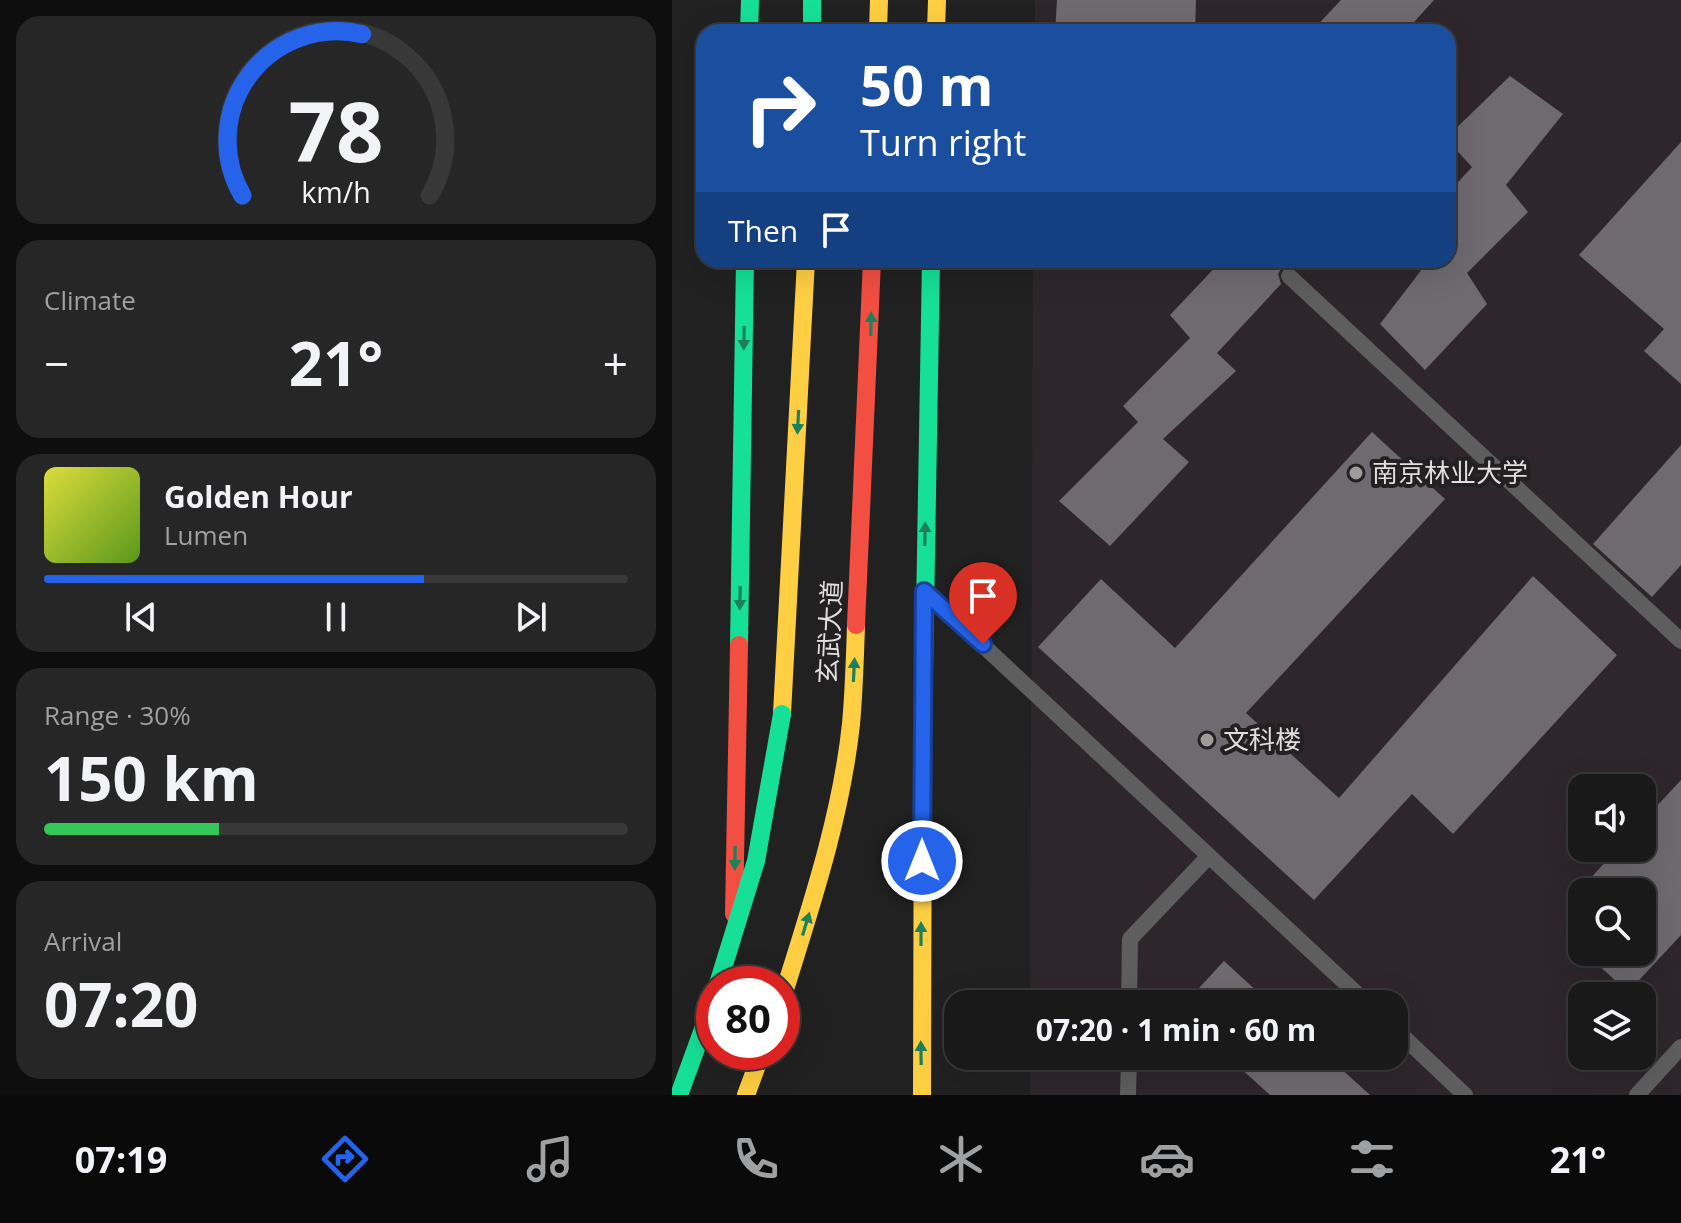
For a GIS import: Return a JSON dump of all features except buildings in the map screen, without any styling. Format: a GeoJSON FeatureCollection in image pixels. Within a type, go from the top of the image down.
{"type":"FeatureCollection","features":[{"type":"Feature","properties":{"kind":"highway"},"geometry":{"type":"LineString","coordinates":[[749,24],[750,0]]}},
{"type":"Feature","properties":{"kind":"highway"},"geometry":{"type":"LineString","coordinates":[[812,0],[812,24]]}},
{"type":"Feature","properties":{"kind":"highway"},"geometry":{"type":"LineString","coordinates":[[878,24],[879,0]]}},
{"type":"Feature","properties":{"kind":"highway"},"geometry":{"type":"LineString","coordinates":[[936,24],[937,0]]}},
{"type":"Feature","properties":{"kind":"highway"},"geometry":{"type":"LineString","coordinates":[[733,966],[745,268]]}},
{"type":"Feature","properties":{"kind":"highway","name":"玄武大道"},"geometry":{"type":"LineString","coordinates":[[724,966],[756,861],[782,714],[806,268]]}},
{"type":"Feature","properties":{"kind":"highway","name":"玄武大道"},"geometry":{"type":"LineString","coordinates":[[792,966],[817,888],[838,802],[851,724],[869,388],[872,268]]}},
{"type":"Feature","properties":{"kind":"highway"},"geometry":{"type":"LineString","coordinates":[[922,1095],[924,591],[931,268]]}},
{"type":"Feature","properties":{"kind":"highway"},"geometry":{"type":"LineString","coordinates":[[672,1059],[696,1026]]}},
{"type":"Feature","properties":{"kind":"highway"},"geometry":{"type":"LineString","coordinates":[[679,1095],[696,1048]]}},
{"type":"Feature","properties":{"kind":"highway"},"geometry":{"type":"LineString","coordinates":[[746,1095],[755,1070]]}},
{"type":"Feature","properties":{"kind":"lane"},"geometry":{"type":"LineString","coordinates":[[1289,276],[1681,641]]}},
{"type":"Feature","properties":{"kind":"lane"},"geometry":{"type":"LineString","coordinates":[[924,591],[1353,990]]}},
{"type":"Feature","properties":{"kind":"lane"},"geometry":{"type":"LineString","coordinates":[[1129,990],[1130,939],[1209,856]]}},
{"type":"Feature","properties":{"kind":"lane"},"geometry":{"type":"LineString","coordinates":[[1408,1041],[1465,1095]]}},
{"type":"Feature","properties":{"kind":"lane"},"geometry":{"type":"LineString","coordinates":[[1637,1095],[1681,1047]]}},
{"type":"Feature","properties":{"kind":"lane"},"geometry":{"type":"LineString","coordinates":[[1128,1095],[1129,1070]]}},
{"type":"Feature","properties":{"kind":"shaded area","name":"南京林业大学"},"geometry":{"type":"Polygon","coordinates":[[[1035,0],[1681,0],[1681,1095],[1030,1095],[1030,1070],[1408,1070],[1408,990],[1030,990],[1033,268],[1456,268],[1456,24],[1035,24],[1035,0]]]}},
{"type":"Feature","properties":{"kind":"traffic: fast"},"geometry":{"type":"LineString","coordinates":[[749,24],[750,0]]}},
{"type":"Feature","properties":{"kind":"traffic: fast"},"geometry":{"type":"LineString","coordinates":[[812,0],[812,24]]}},
{"type":"Feature","properties":{"kind":"traffic: fast"},"geometry":{"type":"LineString","coordinates":[[739,645],[745,268]]}},
{"type":"Feature","properties":{"kind":"traffic: fast"},"geometry":{"type":"LineString","coordinates":[[923,729],[931,268]]}},
{"type":"Feature","properties":{"kind":"traffic: fast"},"geometry":{"type":"LineString","coordinates":[[724,966],[756,861],[782,714]]}},
{"type":"Feature","properties":{"kind":"traffic: fast"},"geometry":{"type":"LineString","coordinates":[[679,1095],[696,1048]]}},
{"type":"Feature","properties":{"kind":"traffic: slow"},"geometry":{"type":"LineString","coordinates":[[878,24],[879,0]]}},
{"type":"Feature","properties":{"kind":"traffic: slow"},"geometry":{"type":"LineString","coordinates":[[936,24],[937,0]]}},
{"type":"Feature","properties":{"kind":"traffic: slow"},"geometry":{"type":"LineString","coordinates":[[782,714],[806,268]]}},
{"type":"Feature","properties":{"kind":"traffic: slow"},"geometry":{"type":"LineString","coordinates":[[792,966],[840,794],[851,724],[856,625]]}},
{"type":"Feature","properties":{"kind":"traffic: slow"},"geometry":{"type":"LineString","coordinates":[[922,1095],[923,729]]}},
{"type":"Feature","properties":{"kind":"traffic: slow"},"geometry":{"type":"LineString","coordinates":[[746,1095],[755,1070]]}},
{"type":"Feature","properties":{"kind":"traffic: jam"},"geometry":{"type":"LineString","coordinates":[[856,625],[872,268]]}},
{"type":"Feature","properties":{"kind":"traffic: jam"},"geometry":{"type":"LineString","coordinates":[[734,914],[739,645]]}},
{"type":"Feature","properties":{"kind":"place","name":"南京林业大学"},"geometry":{"type":"Point","coordinates":[1356,473]}},
{"type":"Feature","properties":{"kind":"place","name":"文科楼"},"geometry":{"type":"Point","coordinates":[1207,740]}},
{"type":"Feature","properties":{"kind":"route"},"geometry":{"type":"LineString","coordinates":[[922,861],[924,591],[983,644]]}}]}
